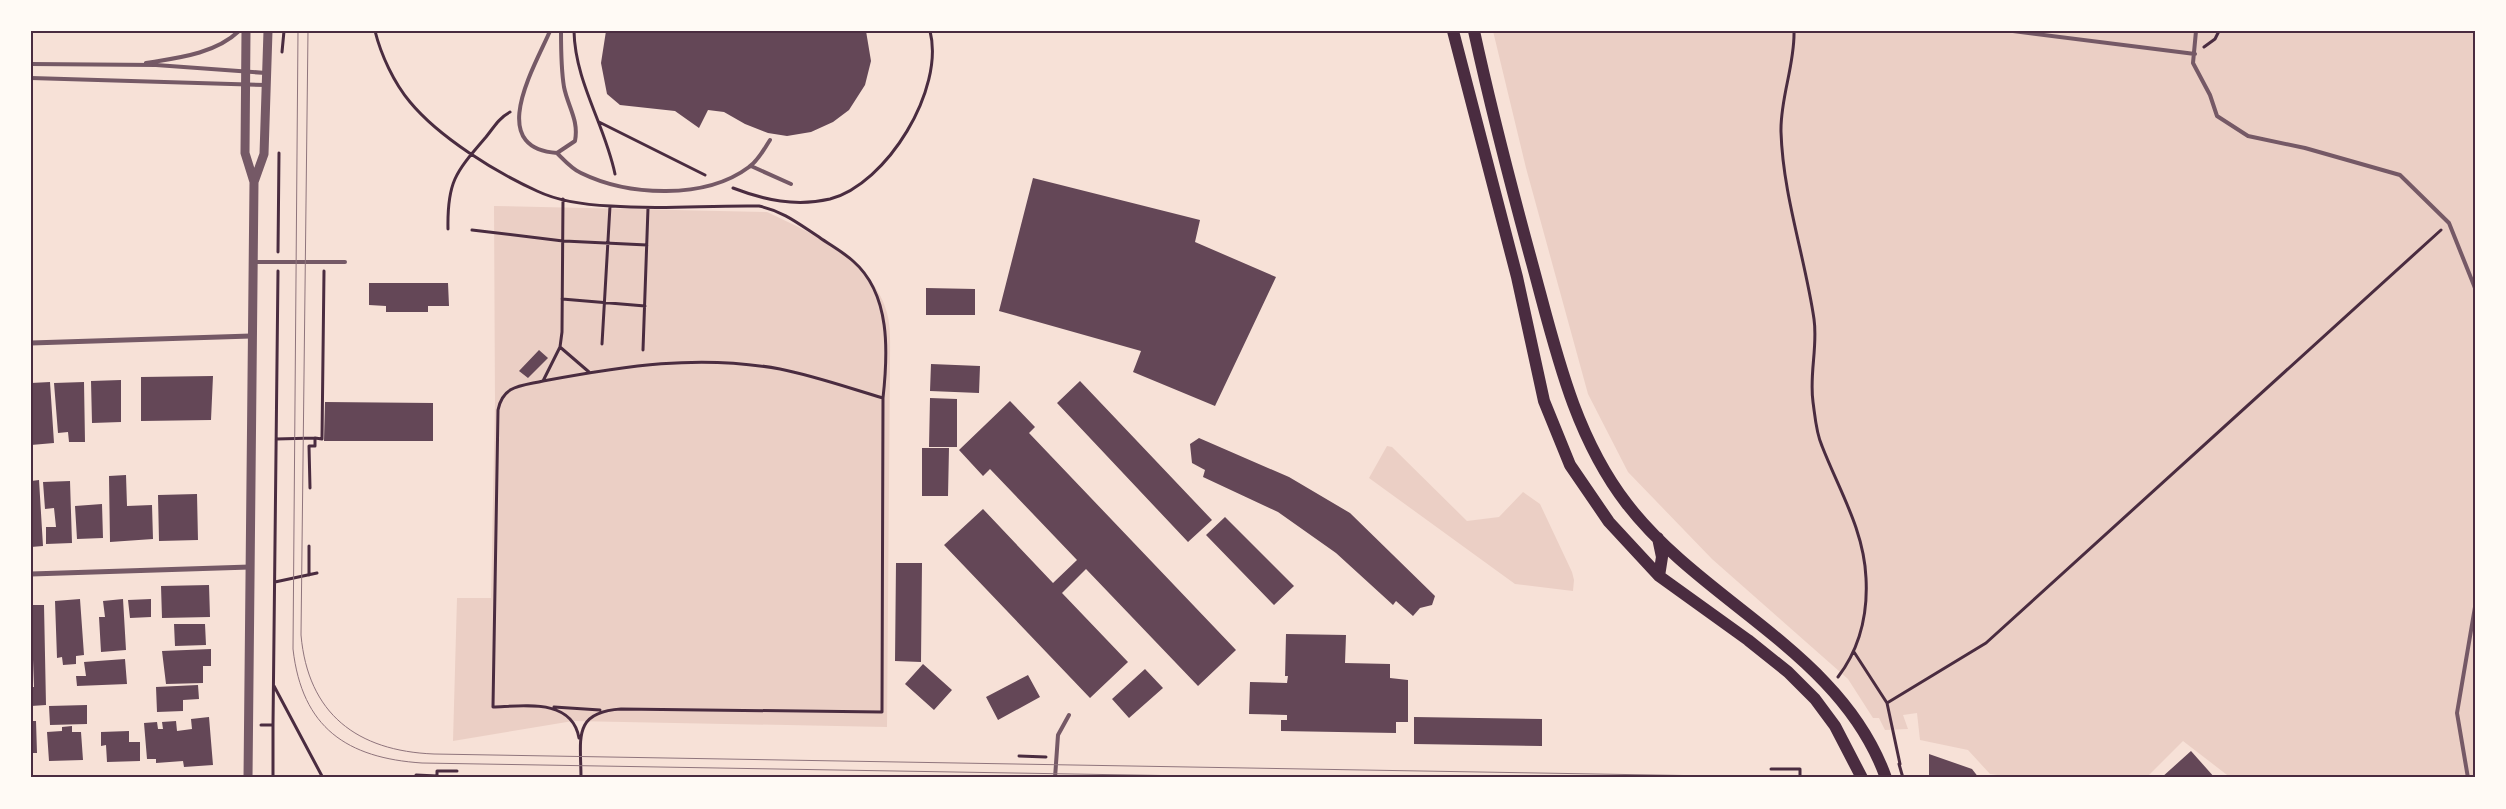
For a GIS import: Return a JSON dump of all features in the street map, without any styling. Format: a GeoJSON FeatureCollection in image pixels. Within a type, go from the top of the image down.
{"type":"FeatureCollection","features":[{"type":"Feature","properties":{"kind":"main road"},"geometry":{"type":"LineString","coordinates":[[1453,31],[1517,277],[1544,401],[1570,465],[1587,493],[1628,546],[1659,576],[1748,640],[1788,672],[1815,699],[1835,726],[1862,778]]}},
{"type":"Feature","properties":{"kind":"main road"},"geometry":{"type":"LineString","coordinates":[[1474,31],[1510,180],[1565,383],[1582,429],[1606,474],[1628,505],[1658,538],[1784,645],[1831,688],[1861,725],[1886,778]]}},
{"type":"Feature","properties":{"kind":"main road"},"geometry":{"type":"LineString","coordinates":[[1658,538],[1662,562],[1659,576]]}},
{"type":"Feature","properties":{"kind":"street"},"geometry":{"type":"LineString","coordinates":[[246,31],[244,84],[245,153],[254,182],[248,778]]}},
{"type":"Feature","properties":{"kind":"street"},"geometry":{"type":"LineString","coordinates":[[254,182],[264,154],[268,31]]}},
{"type":"Feature","properties":{"kind":"street"},"geometry":{"type":"LineString","coordinates":[[31,343],[251,336]]}},
{"type":"Feature","properties":{"kind":"street"},"geometry":{"type":"LineString","coordinates":[[31,574],[250,567]]}},
{"type":"Feature","properties":{"kind":"lane"},"geometry":{"type":"LineString","coordinates":[[136,65],[190,55],[217,45],[239,31]]}},
{"type":"Feature","properties":{"kind":"lane"},"geometry":{"type":"LineString","coordinates":[[550,31],[525,84],[519,107],[521,130],[526,140],[545,152],[557,153],[579,172],[617,187],[660,191],[695,188],[721,183],[751,166],[770,140]]}},
{"type":"Feature","properties":{"kind":"lane"},"geometry":{"type":"LineString","coordinates":[[557,153],[575,141],[577,130],[565,89],[561,31]]}},
{"type":"Feature","properties":{"kind":"lane"},"geometry":{"type":"LineString","coordinates":[[2013,31],[2195,54]]}},
{"type":"Feature","properties":{"kind":"lane"},"geometry":{"type":"LineString","coordinates":[[2196,31],[2193,63],[2210,95],[2217,116],[2248,136],[2305,148],[2400,175],[2449,223],[2475,288]]}},
{"type":"Feature","properties":{"kind":"lane"},"geometry":{"type":"LineString","coordinates":[[31,64],[136,65],[266,72]]}},
{"type":"Feature","properties":{"kind":"lane"},"geometry":{"type":"LineString","coordinates":[[31,78],[266,85]]}},
{"type":"Feature","properties":{"kind":"lane"},"geometry":{"type":"LineString","coordinates":[[751,166],[791,184]]}},
{"type":"Feature","properties":{"kind":"lane"},"geometry":{"type":"LineString","coordinates":[[253,262],[345,262]]}},
{"type":"Feature","properties":{"kind":"lane"},"geometry":{"type":"LineString","coordinates":[[2468,778],[2457,714],[2475,607]]}},
{"type":"Feature","properties":{"kind":"lane"},"geometry":{"type":"LineString","coordinates":[[1055,778],[1058,735],[1069,715]]}},
{"type":"Feature","properties":{"kind":"path"},"geometry":{"type":"LineString","coordinates":[[282,57],[284,31]]}},
{"type":"Feature","properties":{"kind":"path"},"geometry":{"type":"LineString","coordinates":[[375,31],[395,78],[410,102],[445,135],[470,154],[537,192],[563,199],[610,206],[648,208],[766,207],[785,214],[854,262],[875,289],[880,303],[884,330],[886,368],[883,398],[882,712],[606,710],[539,706],[493,707],[498,410],[500,398],[509,389],[623,366],[675,361],[725,362],[781,370],[883,398]]}},
{"type":"Feature","properties":{"kind":"path"},"geometry":{"type":"LineString","coordinates":[[574,31],[574,52],[611,153],[617,187]]}},
{"type":"Feature","properties":{"kind":"path"},"geometry":{"type":"LineString","coordinates":[[599,122],[721,183],[757,198],[806,202],[831,198],[858,184],[888,157],[901,142],[918,112],[929,84],[933,52],[930,31]]}},
{"type":"Feature","properties":{"kind":"path"},"geometry":{"type":"LineString","coordinates":[[1794,31],[1781,130],[1783,162],[1814,320],[1815,350],[1811,378],[1821,444],[1860,535],[1866,578],[1864,617],[1860,641],[1831,688]]}},
{"type":"Feature","properties":{"kind":"path"},"geometry":{"type":"LineString","coordinates":[[2195,54],[2214,39],[2219,31]]}},
{"type":"Feature","properties":{"kind":"path"},"geometry":{"type":"LineString","coordinates":[[448,229],[448,202],[451,189],[462,165],[500,118],[519,107]]}},
{"type":"Feature","properties":{"kind":"path"},"geometry":{"type":"LineString","coordinates":[[273,778],[279,147]]}},
{"type":"Feature","properties":{"kind":"path"},"geometry":{"type":"LineString","coordinates":[[543,381],[560,347],[564,241],[563,199]]}},
{"type":"Feature","properties":{"kind":"path"},"geometry":{"type":"LineString","coordinates":[[766,207],[767,200]]}},
{"type":"Feature","properties":{"kind":"path"},"geometry":{"type":"LineString","coordinates":[[602,344],[610,206]]}},
{"type":"Feature","properties":{"kind":"path"},"geometry":{"type":"LineString","coordinates":[[644,350],[648,208]]}},
{"type":"Feature","properties":{"kind":"path"},"geometry":{"type":"LineString","coordinates":[[1887,703],[1986,643],[2449,223]]}},
{"type":"Feature","properties":{"kind":"path"},"geometry":{"type":"LineString","coordinates":[[472,230],[564,241],[647,245]]}},
{"type":"Feature","properties":{"kind":"path"},"geometry":{"type":"LineString","coordinates":[[276,439],[322,438],[324,263]]}},
{"type":"Feature","properties":{"kind":"path"},"geometry":{"type":"LineString","coordinates":[[562,299],[645,306]]}},
{"type":"Feature","properties":{"kind":"path"},"geometry":{"type":"LineString","coordinates":[[560,347],[590,372]]}},
{"type":"Feature","properties":{"kind":"path"},"geometry":{"type":"LineString","coordinates":[[310,488],[309,446],[315,446],[315,438]]}},
{"type":"Feature","properties":{"kind":"path"},"geometry":{"type":"LineString","coordinates":[[309,546],[309,575]]}},
{"type":"Feature","properties":{"kind":"path"},"geometry":{"type":"LineString","coordinates":[[275,582],[317,573]]}},
{"type":"Feature","properties":{"kind":"path"},"geometry":{"type":"LineString","coordinates":[[1854,652],[1887,703],[1900,764]]}},
{"type":"Feature","properties":{"kind":"path"},"geometry":{"type":"LineString","coordinates":[[273,685],[323,778]]}},
{"type":"Feature","properties":{"kind":"path"},"geometry":{"type":"LineString","coordinates":[[539,706],[559,710],[573,721],[579,735],[581,756]]}},
{"type":"Feature","properties":{"kind":"path"},"geometry":{"type":"LineString","coordinates":[[581,778],[581,736],[586,722],[591,716],[606,710]]}},
{"type":"Feature","properties":{"kind":"path"},"geometry":{"type":"LineString","coordinates":[[248,726],[273,725]]}},
{"type":"Feature","properties":{"kind":"path"},"geometry":{"type":"LineString","coordinates":[[1019,756],[1046,756],[1046,764]]}},
{"type":"Feature","properties":{"kind":"path"},"geometry":{"type":"LineString","coordinates":[[1771,769],[1800,770],[1800,778]]}},
{"type":"Feature","properties":{"kind":"path"},"geometry":{"type":"LineString","coordinates":[[416,778],[416,775],[436,776],[437,771],[457,771]]}},
{"type":"Feature","properties":{"kind":"shaded area"},"geometry":{"type":"Polygon","coordinates":[[[1493,31],[2475,31],[2475,778],[2231,778],[2183,741],[2146,778],[2020,778],[1990,774],[1968,750],[1920,740],[1917,713],[1903,715],[1908,729],[1885,730],[1879,718],[1873,718],[1848,679],[1712,559],[1628,472],[1588,394],[1526,168],[1493,31]]]}},
{"type":"Feature","properties":{"kind":"shaded area"},"geometry":{"type":"Polygon","coordinates":[[[494,206],[767,212],[821,239],[855,264],[869,278],[880,295],[887,313],[890,336],[887,727],[573,721],[453,741],[457,598],[491,598],[495,402],[494,206]]]}},
{"type":"Feature","properties":{"kind":"shaded area"},"geometry":{"type":"Polygon","coordinates":[[[1387,446],[1392,447],[1467,521],[1499,517],[1523,492],[1540,504],[1572,572],[1574,580],[1573,591],[1515,584],[1369,478],[1387,446]]]}},
{"type":"Feature","properties":{"kind":"building"},"geometry":{"type":"Polygon","coordinates":[[[606,31],[866,31],[871,61],[865,85],[849,110],[833,122],[811,132],[787,136],[768,133],[745,124],[724,112],[708,110],[699,128],[675,111],[620,105],[607,94],[601,63],[606,31]]]}},
{"type":"Feature","properties":{"kind":"building"},"geometry":{"type":"Polygon","coordinates":[[[1033,178],[1200,220],[1195,242],[1276,277],[1215,406],[1133,372],[1141,351],[999,311],[1033,178]]]}},
{"type":"Feature","properties":{"kind":"building"},"geometry":{"type":"Polygon","coordinates":[[[369,283],[448,283],[449,306],[428,306],[428,312],[386,312],[386,306],[369,305],[369,283]]]}},
{"type":"Feature","properties":{"kind":"building"},"geometry":{"type":"Polygon","coordinates":[[[926,288],[975,289],[975,315],[926,315],[926,288]]]}},
{"type":"Feature","properties":{"kind":"building"},"geometry":{"type":"Polygon","coordinates":[[[539,350],[548,358],[528,378],[519,371],[539,350]]]}},
{"type":"Feature","properties":{"kind":"building"},"geometry":{"type":"Polygon","coordinates":[[[931,364],[980,366],[979,393],[930,391],[931,364]]]}},
{"type":"Feature","properties":{"kind":"building"},"geometry":{"type":"Polygon","coordinates":[[[213,376],[211,420],[141,421],[141,377],[213,376]]]}},
{"type":"Feature","properties":{"kind":"building"},"geometry":{"type":"Polygon","coordinates":[[[121,380],[121,422],[92,423],[91,381],[121,380]]]}},
{"type":"Feature","properties":{"kind":"building"},"geometry":{"type":"Polygon","coordinates":[[[1080,381],[1212,520],[1188,542],[1057,403],[1080,381]]]}},
{"type":"Feature","properties":{"kind":"building"},"geometry":{"type":"Polygon","coordinates":[[[50,382],[54,443],[31,445],[31,383],[50,382]]]}},
{"type":"Feature","properties":{"kind":"building"},"geometry":{"type":"Polygon","coordinates":[[[84,382],[85,442],[69,442],[68,432],[58,433],[54,383],[84,382]]]}},
{"type":"Feature","properties":{"kind":"building"},"geometry":{"type":"Polygon","coordinates":[[[930,398],[957,399],[957,447],[929,447],[930,398]]]}},
{"type":"Feature","properties":{"kind":"building"},"geometry":{"type":"Polygon","coordinates":[[[1010,401],[1035,427],[1029,433],[1236,650],[1198,686],[1086,569],[1062,593],[1128,662],[1090,698],[944,545],[983,509],[1053,583],[1077,560],[990,469],[983,476],[959,450],[1010,401]]]}},
{"type":"Feature","properties":{"kind":"building"},"geometry":{"type":"Polygon","coordinates":[[[325,402],[433,403],[433,441],[324,441],[325,402]]]}},
{"type":"Feature","properties":{"kind":"building"},"geometry":{"type":"Polygon","coordinates":[[[1199,438],[1289,477],[1350,513],[1435,596],[1432,605],[1420,608],[1413,616],[1396,601],[1393,605],[1336,553],[1278,512],[1203,477],[1205,470],[1192,463],[1190,444],[1199,438]]]}},
{"type":"Feature","properties":{"kind":"building"},"geometry":{"type":"Polygon","coordinates":[[[922,448],[949,448],[948,496],[922,496],[922,448]]]}},
{"type":"Feature","properties":{"kind":"building"},"geometry":{"type":"Polygon","coordinates":[[[126,475],[127,506],[152,505],[153,539],[110,542],[109,476],[126,475]]]}},
{"type":"Feature","properties":{"kind":"building"},"geometry":{"type":"Polygon","coordinates":[[[39,480],[43,546],[31,547],[31,481],[39,480]]]}},
{"type":"Feature","properties":{"kind":"building"},"geometry":{"type":"Polygon","coordinates":[[[70,481],[72,543],[46,544],[46,527],[56,527],[54,508],[45,509],[43,482],[70,481]]]}},
{"type":"Feature","properties":{"kind":"building"},"geometry":{"type":"Polygon","coordinates":[[[197,494],[198,540],[159,541],[158,495],[197,494]]]}},
{"type":"Feature","properties":{"kind":"building"},"geometry":{"type":"Polygon","coordinates":[[[102,504],[103,538],[77,539],[75,506],[102,504]]]}},
{"type":"Feature","properties":{"kind":"building"},"geometry":{"type":"Polygon","coordinates":[[[1225,517],[1294,586],[1274,605],[1206,535],[1225,517]]]}},
{"type":"Feature","properties":{"kind":"building"},"geometry":{"type":"Polygon","coordinates":[[[896,563],[922,563],[921,662],[895,661],[896,563]]]}},
{"type":"Feature","properties":{"kind":"building"},"geometry":{"type":"Polygon","coordinates":[[[209,585],[210,617],[162,618],[161,586],[209,585]]]}},
{"type":"Feature","properties":{"kind":"building"},"geometry":{"type":"Polygon","coordinates":[[[80,599],[84,655],[76,656],[76,664],[63,665],[62,657],[57,658],[55,601],[80,599]]]}},
{"type":"Feature","properties":{"kind":"building"},"geometry":{"type":"Polygon","coordinates":[[[123,599],[126,650],[101,652],[99,617],[105,617],[103,601],[123,599]]]}},
{"type":"Feature","properties":{"kind":"building"},"geometry":{"type":"Polygon","coordinates":[[[151,599],[151,617],[130,618],[128,600],[151,599]]]}},
{"type":"Feature","properties":{"kind":"building"},"geometry":{"type":"Polygon","coordinates":[[[31,605],[44,605],[46,705],[31,706],[31,687],[34,687],[31,605]]]}},
{"type":"Feature","properties":{"kind":"building"},"geometry":{"type":"Polygon","coordinates":[[[174,624],[205,624],[206,645],[175,646],[174,624]]]}},
{"type":"Feature","properties":{"kind":"building"},"geometry":{"type":"Polygon","coordinates":[[[1286,634],[1346,635],[1345,663],[1390,664],[1390,678],[1408,680],[1408,722],[1396,722],[1396,733],[1281,731],[1281,720],[1287,720],[1287,715],[1249,714],[1250,682],[1287,683],[1288,676],[1285,676],[1286,634]]]}},
{"type":"Feature","properties":{"kind":"building"},"geometry":{"type":"Polygon","coordinates":[[[211,649],[211,666],[203,666],[203,683],[166,684],[162,651],[211,649]]]}},
{"type":"Feature","properties":{"kind":"building"},"geometry":{"type":"Polygon","coordinates":[[[125,659],[127,684],[77,686],[76,676],[86,676],[84,662],[125,659]]]}},
{"type":"Feature","properties":{"kind":"building"},"geometry":{"type":"Polygon","coordinates":[[[923,664],[952,690],[934,710],[905,684],[923,664]]]}},
{"type":"Feature","properties":{"kind":"building"},"geometry":{"type":"Polygon","coordinates":[[[1145,669],[1163,688],[1129,718],[1112,699],[1145,669]]]}},
{"type":"Feature","properties":{"kind":"building"},"geometry":{"type":"Polygon","coordinates":[[[1028,675],[1040,697],[998,720],[986,697],[1028,675]]]}},
{"type":"Feature","properties":{"kind":"building"},"geometry":{"type":"Polygon","coordinates":[[[198,685],[199,699],[183,700],[183,711],[157,712],[156,687],[198,685]]]}},
{"type":"Feature","properties":{"kind":"building"},"geometry":{"type":"Polygon","coordinates":[[[87,705],[87,724],[50,725],[49,706],[87,705]]]}},
{"type":"Feature","properties":{"kind":"building"},"geometry":{"type":"Polygon","coordinates":[[[209,717],[213,765],[184,767],[183,761],[156,763],[156,759],[147,759],[144,723],[157,722],[158,729],[163,729],[162,722],[176,721],[177,731],[192,729],[191,719],[209,717]]]}},
{"type":"Feature","properties":{"kind":"building"},"geometry":{"type":"Polygon","coordinates":[[[1414,717],[1542,719],[1542,746],[1414,744],[1414,717]]]}},
{"type":"Feature","properties":{"kind":"building"},"geometry":{"type":"Polygon","coordinates":[[[31,721],[36,721],[37,753],[31,753],[31,721]]]}},
{"type":"Feature","properties":{"kind":"building"},"geometry":{"type":"Polygon","coordinates":[[[72,726],[72,732],[81,732],[83,760],[49,761],[47,732],[62,731],[62,727],[72,726]]]}},
{"type":"Feature","properties":{"kind":"building"},"geometry":{"type":"Polygon","coordinates":[[[129,731],[129,742],[140,742],[140,761],[107,762],[106,745],[101,746],[101,732],[129,731]]]}},
{"type":"Feature","properties":{"kind":"building"},"geometry":{"type":"Polygon","coordinates":[[[2191,751],[2215,778],[2161,778],[2191,751]]]}},
{"type":"Feature","properties":{"kind":"building"},"geometry":{"type":"Polygon","coordinates":[[[1929,754],[1972,769],[1979,778],[1929,778],[1929,754]]]}},
{"type":"Feature","properties":{"kind":"tram line"},"geometry":{"type":"LineString","coordinates":[[298,31],[293,649],[298,676],[306,699],[318,718],[333,734],[351,746],[371,754],[395,760],[422,763],[1309,778]]}},
{"type":"Feature","properties":{"kind":"tram line"},"geometry":{"type":"LineString","coordinates":[[308,31],[301,635],[306,663],[314,686],[326,707],[341,723],[360,736],[382,745],[406,751],[434,754],[1828,778]]}}]}
